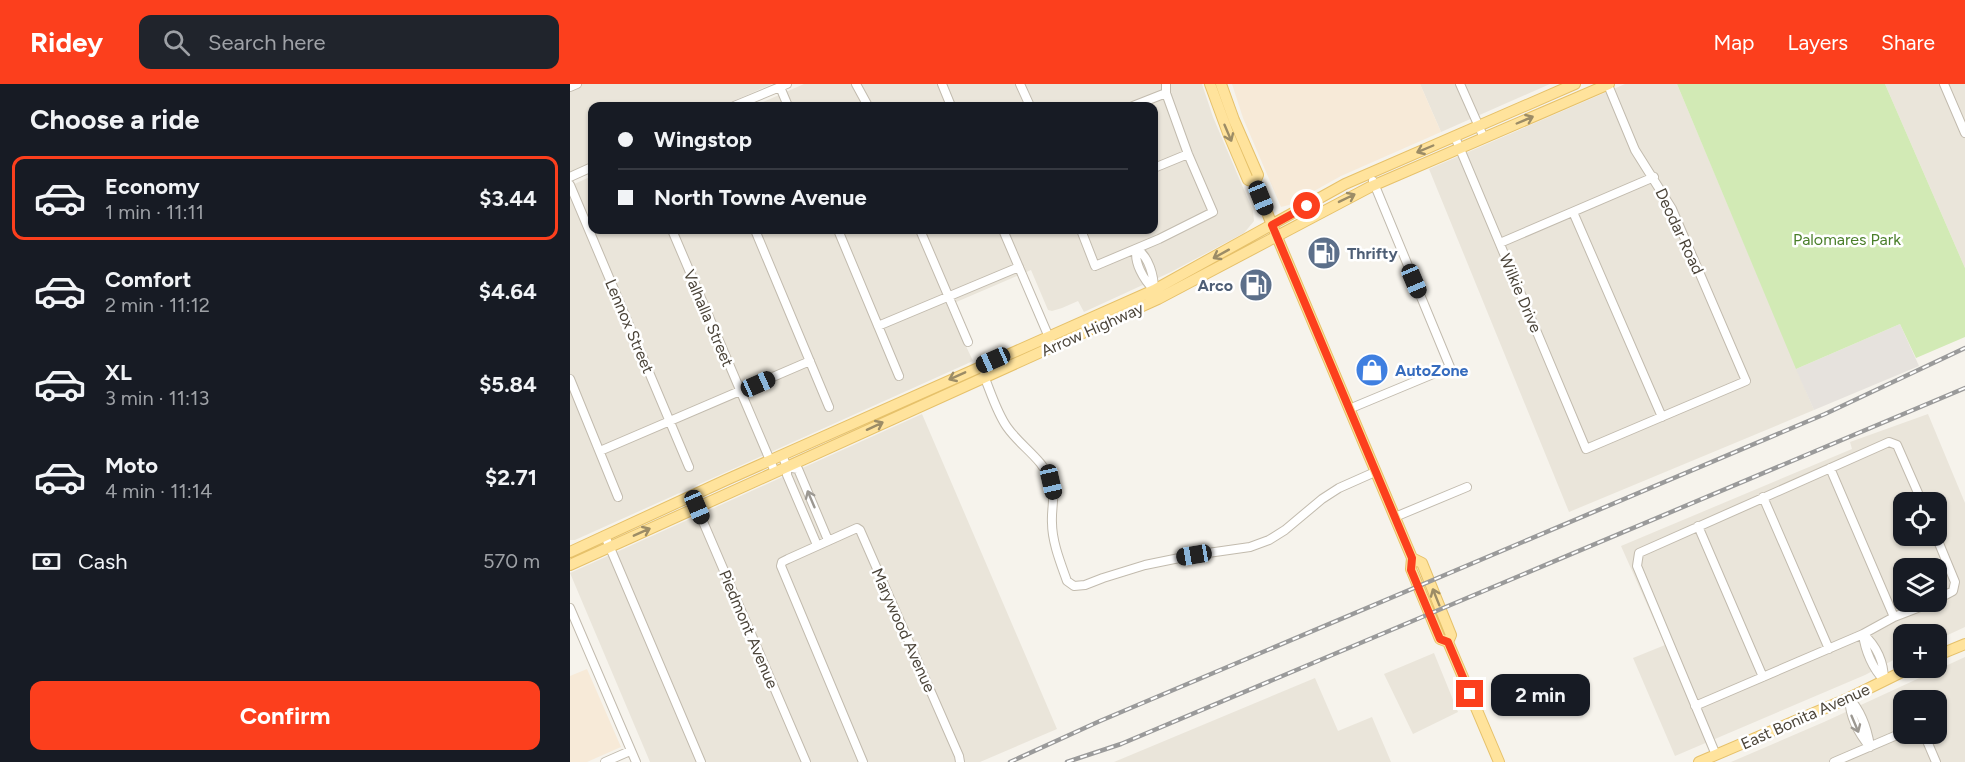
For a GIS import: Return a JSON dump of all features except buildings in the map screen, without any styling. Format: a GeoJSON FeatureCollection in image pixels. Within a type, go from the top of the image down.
{"type":"FeatureCollection","features":[{"type":"Feature","properties":{"kind":"main road"},"geometry":{"type":"LineString","coordinates":[[1210,84],[1248,180],[1255,183]]}},
{"type":"Feature","properties":{"kind":"main road"},"geometry":{"type":"LineString","coordinates":[[1221,84],[1258,175],[1255,183],[1272,225],[1412,558],[1422,563],[1451,634],[1448,642],[1499,762]]}},
{"type":"Feature","properties":{"kind":"main road","name":"Arrow Highway"},"geometry":{"type":"LineString","coordinates":[[570,565],[607,541],[692,496],[1154,290],[1369,172],[1575,84]]}},
{"type":"Feature","properties":{"kind":"main road","name":"Arrow Highway"},"geometry":{"type":"LineString","coordinates":[[570,552],[607,541],[697,507],[787,467],[1179,289],[1374,185],[1608,84]]}},
{"type":"Feature","properties":{"kind":"main road"},"geometry":{"type":"LineString","coordinates":[[1947,651],[1965,644]]}},
{"type":"Feature","properties":{"kind":"main road","name":"East Bonita Avenue"},"geometry":{"type":"LineString","coordinates":[[1699,762],[1849,698],[1893,676]]}},
{"type":"Feature","properties":{"kind":"street"},"geometry":{"type":"LineString","coordinates":[[570,87],[577,84]]}},
{"type":"Feature","properties":{"kind":"street"},"geometry":{"type":"LineString","coordinates":[[856,84],[866,102]]}},
{"type":"Feature","properties":{"kind":"street"},"geometry":{"type":"LineString","coordinates":[[942,84],[949,102]]}},
{"type":"Feature","properties":{"kind":"street"},"geometry":{"type":"LineString","coordinates":[[1020,84],[1028,102]]}},
{"type":"Feature","properties":{"kind":"street"},"geometry":{"type":"LineString","coordinates":[[1460,84],[1484,138]]}},
{"type":"Feature","properties":{"kind":"street","name":"Deodar Road"},"geometry":{"type":"LineString","coordinates":[[1608,84],[1635,150],[1672,209],[1746,381],[1662,417]]}},
{"type":"Feature","properties":{"kind":"street"},"geometry":{"type":"LineString","coordinates":[[1944,84],[1965,133]]}},
{"type":"Feature","properties":{"kind":"street"},"geometry":{"type":"LineString","coordinates":[[744,102],[784,86],[787,102]]}},
{"type":"Feature","properties":{"kind":"street"},"geometry":{"type":"LineString","coordinates":[[1083,234],[1095,266],[1137,249],[1213,212],[1188,154],[1166,88],[1140,102]]}},
{"type":"Feature","properties":{"kind":"street","name":"Wilkie Drive"},"geometry":{"type":"LineString","coordinates":[[1455,137],[1586,449],[1662,417]]}},
{"type":"Feature","properties":{"kind":"street"},"geometry":{"type":"LineString","coordinates":[[1158,166],[1188,154]]}},
{"type":"Feature","properties":{"kind":"street"},"geometry":{"type":"LineString","coordinates":[[570,177],[588,169]]}},
{"type":"Feature","properties":{"kind":"street"},"geometry":{"type":"LineString","coordinates":[[1349,409],[1450,367],[1369,172]]}},
{"type":"Feature","properties":{"kind":"street"},"geometry":{"type":"LineString","coordinates":[[1500,243],[1654,177]]}},
{"type":"Feature","properties":{"kind":"street","name":"Lennox Street"},"geometry":{"type":"LineString","coordinates":[[570,185],[588,228]]}},
{"type":"Feature","properties":{"kind":"street"},"geometry":{"type":"LineString","coordinates":[[1573,212],[1662,417]]}},
{"type":"Feature","properties":{"kind":"street","name":"Lennox Street"},"geometry":{"type":"LineString","coordinates":[[591,234],[689,467]]}},
{"type":"Feature","properties":{"kind":"street","name":"Valhalla Street"},"geometry":{"type":"LineString","coordinates":[[674,234],[775,472]]}},
{"type":"Feature","properties":{"kind":"street"},"geometry":{"type":"LineString","coordinates":[[756,234],[829,407]]}},
{"type":"Feature","properties":{"kind":"street"},"geometry":{"type":"LineString","coordinates":[[840,234],[899,376]]}},
{"type":"Feature","properties":{"kind":"street"},"geometry":{"type":"LineString","coordinates":[[922,234],[968,342]]}},
{"type":"Feature","properties":{"kind":"street"},"geometry":{"type":"LineString","coordinates":[[1005,234],[1053,346]]}},
{"type":"Feature","properties":{"kind":"street"},"geometry":{"type":"LineString","coordinates":[[1137,249],[1135,256],[1146,283],[1154,290]]}},
{"type":"Feature","properties":{"kind":"street"},"geometry":{"type":"LineString","coordinates":[[878,326],[1019,267]]}},
{"type":"Feature","properties":{"kind":"street"},"geometry":{"type":"LineString","coordinates":[[600,451],[810,361]]}},
{"type":"Feature","properties":{"kind":"street"},"geometry":{"type":"LineString","coordinates":[[984,376],[1005,424],[1044,466],[1051,482],[1054,496],[1052,532],[1067,581],[1074,586],[1085,585],[1145,565],[1250,547],[1269,540],[1285,530],[1330,493],[1375,472]]}},
{"type":"Feature","properties":{"kind":"street"},"geometry":{"type":"LineString","coordinates":[[570,379],[618,497]]}},
{"type":"Feature","properties":{"kind":"street"},"geometry":{"type":"LineString","coordinates":[[1716,755],[1637,566],[1639,553],[1889,442],[1897,445],[1918,492]]}},
{"type":"Feature","properties":{"kind":"street"},"geometry":{"type":"LineString","coordinates":[[782,455],[787,467],[787,475],[817,545]]}},
{"type":"Feature","properties":{"kind":"street"},"geometry":{"type":"LineString","coordinates":[[787,467],[798,469],[828,540]]}},
{"type":"Feature","properties":{"kind":"street"},"geometry":{"type":"LineString","coordinates":[[1830,468],[1894,617]]}},
{"type":"Feature","properties":{"kind":"street"},"geometry":{"type":"LineString","coordinates":[[1395,517],[1467,487]]}},
{"type":"Feature","properties":{"kind":"street","name":"Piedmont Avenue"},"geometry":{"type":"LineString","coordinates":[[692,496],[806,762]]}},
{"type":"Feature","properties":{"kind":"street"},"geometry":{"type":"LineString","coordinates":[[1763,498],[1829,649]]}},
{"type":"Feature","properties":{"kind":"street"},"geometry":{"type":"LineString","coordinates":[[1698,526],[1763,677]]}},
{"type":"Feature","properties":{"kind":"street","name":"Marywood Avenue"},"geometry":{"type":"LineString","coordinates":[[863,762],[781,566],[782,562],[857,528],[860,530],[960,762]]}},
{"type":"Feature","properties":{"kind":"street"},"geometry":{"type":"LineString","coordinates":[[607,541],[701,762]]}},
{"type":"Feature","properties":{"kind":"street"},"geometry":{"type":"LineString","coordinates":[[1947,563],[1955,582],[1953,591],[1947,594]]}},
{"type":"Feature","properties":{"kind":"street"},"geometry":{"type":"LineString","coordinates":[[570,608],[636,762]]}},
{"type":"Feature","properties":{"kind":"street"},"geometry":{"type":"LineString","coordinates":[[1695,705],[1829,649],[1907,612]]}},
{"type":"Feature","properties":{"kind":"street"},"geometry":{"type":"LineString","coordinates":[[1863,634],[1864,644],[1876,672],[1884,680]]}},
{"type":"Feature","properties":{"kind":"street"},"geometry":{"type":"LineString","coordinates":[[1849,698],[1850,710],[1860,735],[1870,747]]}},
{"type":"Feature","properties":{"kind":"street"},"geometry":{"type":"LineString","coordinates":[[1834,762],[1851,759],[1893,737]]}},
{"type":"Feature","properties":{"kind":"street"},"geometry":{"type":"LineString","coordinates":[[1928,744],[1936,762]]}},
{"type":"Feature","properties":{"kind":"street"},"geometry":{"type":"LineString","coordinates":[[605,762],[630,751]]}},
{"type":"Feature","properties":{"kind":"shaded area"},"geometry":{"type":"Polygon","coordinates":[[[570,84],[772,84],[731,102],[588,102],[588,166],[570,174],[570,84]]]}},
{"type":"Feature","properties":{"kind":"shaded area"},"geometry":{"type":"Polygon","coordinates":[[[804,84],[1202,84],[1213,117],[1253,211],[1254,221],[1244,233],[1171,272],[1084,312],[1078,301],[1052,311],[1048,310],[1031,270],[947,306],[973,361],[575,540],[570,540],[570,186],[588,178],[588,234],[1158,234],[1158,102],[763,102],[804,84]]]}},
{"type":"Feature","properties":{"kind":"shaded area"},"geometry":{"type":"Polygon","coordinates":[[[1232,84],[1420,84],[1441,132],[1341,176],[1289,205],[1281,207],[1243,118],[1232,84]]]}},
{"type":"Feature","properties":{"kind":"shaded area"},"geometry":{"type":"Polygon","coordinates":[[[1420,84],[1550,84],[1441,132],[1420,84]]]}},
{"type":"Feature","properties":{"kind":"shaded area"},"geometry":{"type":"Polygon","coordinates":[[[1625,84],[1677,84],[1814,410],[1569,512],[1429,169],[1625,84]]]}},
{"type":"Feature","properties":{"kind":"shaded area"},"geometry":{"type":"Polygon","coordinates":[[[1885,84],[1965,84],[1965,268],[1885,84]]]}},
{"type":"Feature","properties":{"kind":"shaded area"},"geometry":{"type":"Polygon","coordinates":[[[1900,324],[1919,366],[1814,410],[1796,369],[1900,324]]]}},
{"type":"Feature","properties":{"kind":"shaded area"},"geometry":{"type":"Polygon","coordinates":[[[922,414],[1057,729],[980,762],[650,762],[570,573],[922,414]]]}},
{"type":"Feature","properties":{"kind":"shaded area"},"geometry":{"type":"Polygon","coordinates":[[[1928,414],[1965,503],[1965,627],[1947,635],[1947,624],[1893,624],[1893,660],[1865,675],[1675,756],[1633,658],[1665,645],[1621,546],[1852,449],[1850,442],[1928,414]]]}},
{"type":"Feature","properties":{"kind":"shaded area"},"geometry":{"type":"Polygon","coordinates":[[[1434,653],[1458,712],[1413,734],[1384,674],[1434,653]]]}},
{"type":"Feature","properties":{"kind":"shaded area"},"geometry":{"type":"Polygon","coordinates":[[[1965,657],[1965,762],[1731,762],[1893,690],[1893,744],[1947,744],[1947,690],[1893,690],[1919,678],[1947,678],[1947,665],[1965,657]]]}},
{"type":"Feature","properties":{"kind":"shaded area"},"geometry":{"type":"Polygon","coordinates":[[[587,669],[621,747],[587,762],[570,762],[570,676],[587,669]]]}},
{"type":"Feature","properties":{"kind":"shaded area"},"geometry":{"type":"Polygon","coordinates":[[[1315,678],[1338,731],[1372,717],[1391,762],[1114,762],[1315,678]]]}},
{"type":"Feature","properties":{"kind":"green space","name":"Palomares Park"},"geometry":{"type":"Polygon","coordinates":[[[1677,84],[1885,84],[1965,268],[1965,337],[1916,358],[1900,324],[1796,369],[1677,84]]]}},
{"type":"Feature","properties":{"kind":"railway"},"geometry":{"type":"LineString","coordinates":[[1010,762],[1100,721],[1825,414],[1965,348]]}},
{"type":"Feature","properties":{"kind":"railway"},"geometry":{"type":"LineString","coordinates":[[1067,762],[1121,744],[1965,388]]}},
{"type":"Feature","properties":{"kind":"place","name":"Thrifty"},"geometry":{"type":"Point","coordinates":[1324,253]}},
{"type":"Feature","properties":{"kind":"place","name":"Arco"},"geometry":{"type":"Point","coordinates":[1256,285]}},
{"type":"Feature","properties":{"kind":"place","name":"AutoZone"},"geometry":{"type":"Point","coordinates":[1372,370]}},
{"type":"Feature","properties":{"kind":"route"},"geometry":{"type":"LineString","coordinates":[[1307,206],[1272,225],[1412,558],[1411,570],[1440,639],[1448,642],[1470,694]]}}]}
